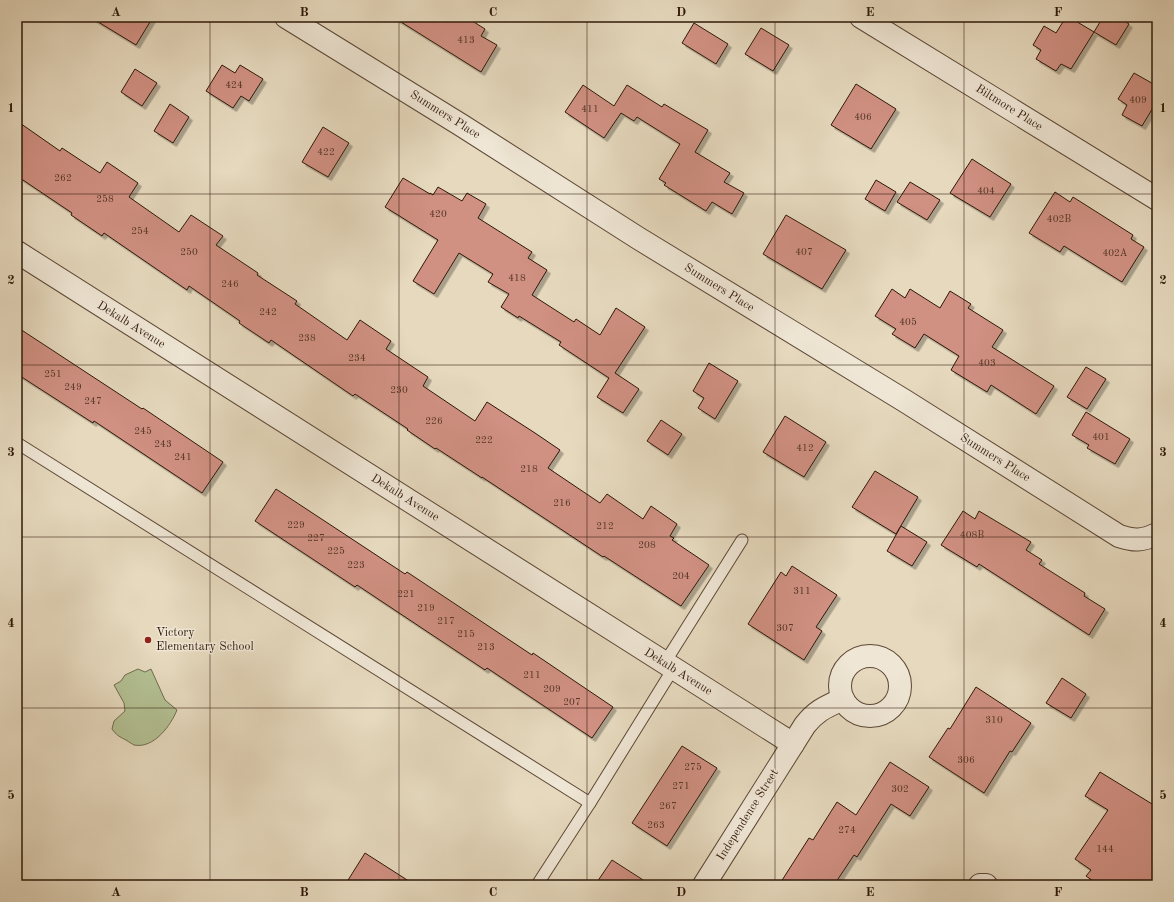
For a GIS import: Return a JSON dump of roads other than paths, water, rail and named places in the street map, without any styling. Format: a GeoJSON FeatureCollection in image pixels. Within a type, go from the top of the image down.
{"type":"FeatureCollection","features":[{"type":"Feature","properties":{"kind":"street","name":"Summers Place"},"geometry":{"type":"LineString","coordinates":[[286,17],[461,125],[638,238],[905,402],[1119,536],[1133,540],[1147,539],[1157,534]]}},
{"type":"Feature","properties":{"kind":"street","name":"Biltmore Place"},"geometry":{"type":"LineString","coordinates":[[861,17],[1157,199]]}},
{"type":"Feature","properties":{"kind":"street","name":"Dekalb Avenue"},"geometry":{"type":"LineString","coordinates":[[17,252],[793,744]]}},
{"type":"Feature","properties":{"kind":"street","name":"Independence Street"},"geometry":{"type":"LineString","coordinates":[[704,885],[805,725],[814,715],[826,707],[843,699]]}},
{"type":"Feature","properties":{"kind":"street"},"geometry":{"type":"LineString","coordinates":[[980,885],[986,885]]}},
{"type":"Feature","properties":{"kind":"lane"},"geometry":{"type":"LineString","coordinates":[[17,443],[590,803]]}},
{"type":"Feature","properties":{"kind":"lane"},"geometry":{"type":"LineString","coordinates":[[537,885],[590,803],[742,540]]}},
{"type":"Feature","properties":{"kind":"place","name":"Victory Elementary School"},"geometry":{"type":"Point","coordinates":[148,640]}}]}
